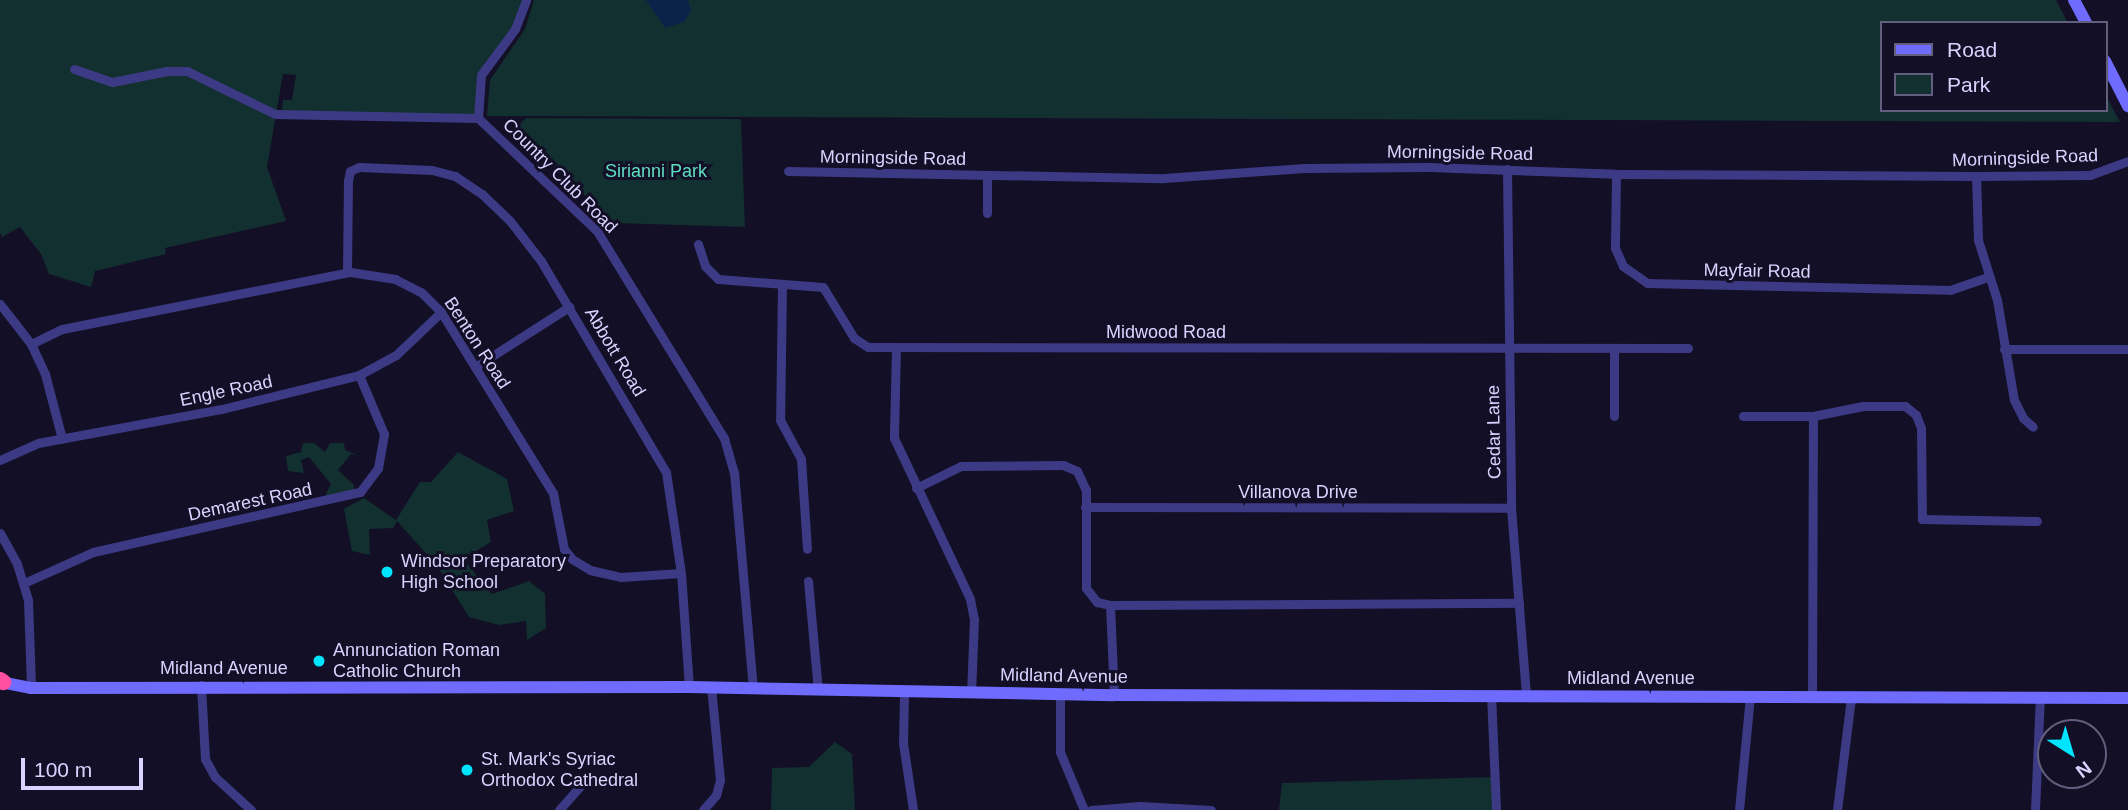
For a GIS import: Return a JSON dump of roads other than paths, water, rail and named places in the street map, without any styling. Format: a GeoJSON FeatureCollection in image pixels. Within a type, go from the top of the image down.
{"type":"FeatureCollection","features":[{"type":"Feature","properties":{"kind":"street"},"geometry":{"type":"LineString","coordinates":[[478,118],[481,75],[514,29],[526,0]]}},
{"type":"Feature","properties":{"kind":"street"},"geometry":{"type":"LineString","coordinates":[[2074,0],[2085,21]]}},
{"type":"Feature","properties":{"kind":"street"},"geometry":{"type":"LineString","coordinates":[[2107,65],[2128,106]]}},
{"type":"Feature","properties":{"kind":"street","name":"Country Club Road"},"geometry":{"type":"LineString","coordinates":[[74,69],[112,82],[167,71],[187,71],[275,114],[478,118],[597,231],[724,438],[734,472],[753,688]]}},
{"type":"Feature","properties":{"kind":"street","name":"Morningside Road"},"geometry":{"type":"LineString","coordinates":[[788,171],[1164,178],[1304,168],[1507,169],[1616,174],[1976,176],[2090,175],[2128,162]]}},
{"type":"Feature","properties":{"kind":"street","name":"Cedar Lane"},"geometry":{"type":"LineString","coordinates":[[1507,169],[1511,508],[1526,695]]}},
{"type":"Feature","properties":{"kind":"street","name":"Abbott Road"},"geometry":{"type":"LineString","coordinates":[[346,272],[350,171],[432,170],[467,183],[510,221],[569,307],[661,457],[670,486],[681,573],[689,687]]}},
{"type":"Feature","properties":{"kind":"street","name":"Mayfair Road"},"geometry":{"type":"LineString","coordinates":[[1616,174],[1615,248],[1623,266],[1647,283],[1951,290],[1987,277]]}},
{"type":"Feature","properties":{"kind":"street"},"geometry":{"type":"LineString","coordinates":[[987,175],[987,213]]}},
{"type":"Feature","properties":{"kind":"street"},"geometry":{"type":"LineString","coordinates":[[1976,176],[1978,240],[1987,277],[1997,300],[2014,400],[2023,418],[2033,427]]}},
{"type":"Feature","properties":{"kind":"street","name":"Midwood Road"},"geometry":{"type":"LineString","coordinates":[[698,244],[705,266],[718,279],[823,287],[854,338],[868,348],[1688,348]]}},
{"type":"Feature","properties":{"kind":"street","name":"Benton Road"},"geometry":{"type":"LineString","coordinates":[[31,344],[62,329],[346,272],[379,274],[402,281],[421,292],[440,312],[553,493],[564,549],[572,559],[590,570],[621,577],[681,573]]}},
{"type":"Feature","properties":{"kind":"street"},"geometry":{"type":"LineString","coordinates":[[782,285],[780,420],[801,459],[807,549]]}},
{"type":"Feature","properties":{"kind":"street"},"geometry":{"type":"LineString","coordinates":[[0,304],[31,344],[50,390],[62,439]]}},
{"type":"Feature","properties":{"kind":"street"},"geometry":{"type":"LineString","coordinates":[[475,367],[569,307]]}},
{"type":"Feature","properties":{"kind":"street","name":"Engle Road"},"geometry":{"type":"LineString","coordinates":[[0,460],[23,447],[222,409],[359,375],[396,355],[440,312]]}},
{"type":"Feature","properties":{"kind":"street"},"geometry":{"type":"LineString","coordinates":[[896,348],[893,431],[899,457],[970,599],[974,619],[971,693]]}},
{"type":"Feature","properties":{"kind":"street"},"geometry":{"type":"LineString","coordinates":[[1614,416],[1615,348]]}},
{"type":"Feature","properties":{"kind":"street"},"geometry":{"type":"LineString","coordinates":[[2004,349],[2128,349]]}},
{"type":"Feature","properties":{"kind":"street","name":"Demarest Road"},"geometry":{"type":"LineString","coordinates":[[24,583],[93,552],[360,492],[378,468],[384,434],[359,375]]}},
{"type":"Feature","properties":{"kind":"street"},"geometry":{"type":"LineString","coordinates":[[1744,416],[1814,416],[1863,406],[1905,406],[1916,415],[1921,428],[1922,519],[2036,521]]}},
{"type":"Feature","properties":{"kind":"street"},"geometry":{"type":"LineString","coordinates":[[1812,696],[1814,416]]}},
{"type":"Feature","properties":{"kind":"street"},"geometry":{"type":"LineString","coordinates":[[916,488],[961,466],[1063,465],[1077,471],[1085,482],[1086,588],[1097,602],[1110,605],[1518,603]]}},
{"type":"Feature","properties":{"kind":"street","name":"Villanova Drive"},"geometry":{"type":"LineString","coordinates":[[1085,507],[1511,508]]}},
{"type":"Feature","properties":{"kind":"street"},"geometry":{"type":"LineString","coordinates":[[0,533],[24,583],[30,617],[31,688]]}},
{"type":"Feature","properties":{"kind":"street"},"geometry":{"type":"LineString","coordinates":[[807,581],[818,690]]}},
{"type":"Feature","properties":{"kind":"street"},"geometry":{"type":"LineString","coordinates":[[1110,605],[1114,695]]}},
{"type":"Feature","properties":{"kind":"street","name":"Midland Avenue"},"geometry":{"type":"LineString","coordinates":[[1,684],[31,688],[201,685],[711,687],[904,693],[1114,695],[2128,698]]}},
{"type":"Feature","properties":{"kind":"street"},"geometry":{"type":"LineString","coordinates":[[201,685],[205,759],[215,777],[251,810]]}},
{"type":"Feature","properties":{"kind":"street"},"geometry":{"type":"LineString","coordinates":[[703,810],[716,795],[720,780],[711,687]]}},
{"type":"Feature","properties":{"kind":"street"},"geometry":{"type":"LineString","coordinates":[[904,693],[903,743],[913,810]]}},
{"type":"Feature","properties":{"kind":"street"},"geometry":{"type":"LineString","coordinates":[[1060,694],[1060,752],[1084,810]]}},
{"type":"Feature","properties":{"kind":"street"},"geometry":{"type":"LineString","coordinates":[[1491,695],[1496,810]]}},
{"type":"Feature","properties":{"kind":"street"},"geometry":{"type":"LineString","coordinates":[[1740,810],[1750,696]]}},
{"type":"Feature","properties":{"kind":"street"},"geometry":{"type":"LineString","coordinates":[[1837,810],[1851,697]]}},
{"type":"Feature","properties":{"kind":"street"},"geometry":{"type":"LineString","coordinates":[[2035,810],[2040,697]]}},
{"type":"Feature","properties":{"kind":"street"},"geometry":{"type":"LineString","coordinates":[[559,810],[590,775]]}},
{"type":"Feature","properties":{"kind":"street"},"geometry":{"type":"LineString","coordinates":[[1091,810],[1140,806],[1211,810]]}},
{"type":"Feature","properties":{"kind":"water"},"geometry":{"type":"Polygon","coordinates":[[[646,0],[688,0],[691,11],[684,22],[665,28],[646,0]]]}},
{"type":"Feature","properties":{"kind":"place","name":"Windsor Preparatory High School"},"geometry":{"type":"Point","coordinates":[387,572]}},
{"type":"Feature","properties":{"kind":"place","name":"Annunciation Roman Catholic Church"},"geometry":{"type":"Point","coordinates":[319,661]}},
{"type":"Feature","properties":{"kind":"place","name":"St. Mark's Syriac Orthodox Cathedral"},"geometry":{"type":"Point","coordinates":[467,770]}},
{"type":"Feature","properties":{"kind":"park label","name":"Sirianni Park"},"geometry":{"type":"Point","coordinates":[656,171]}}]}
